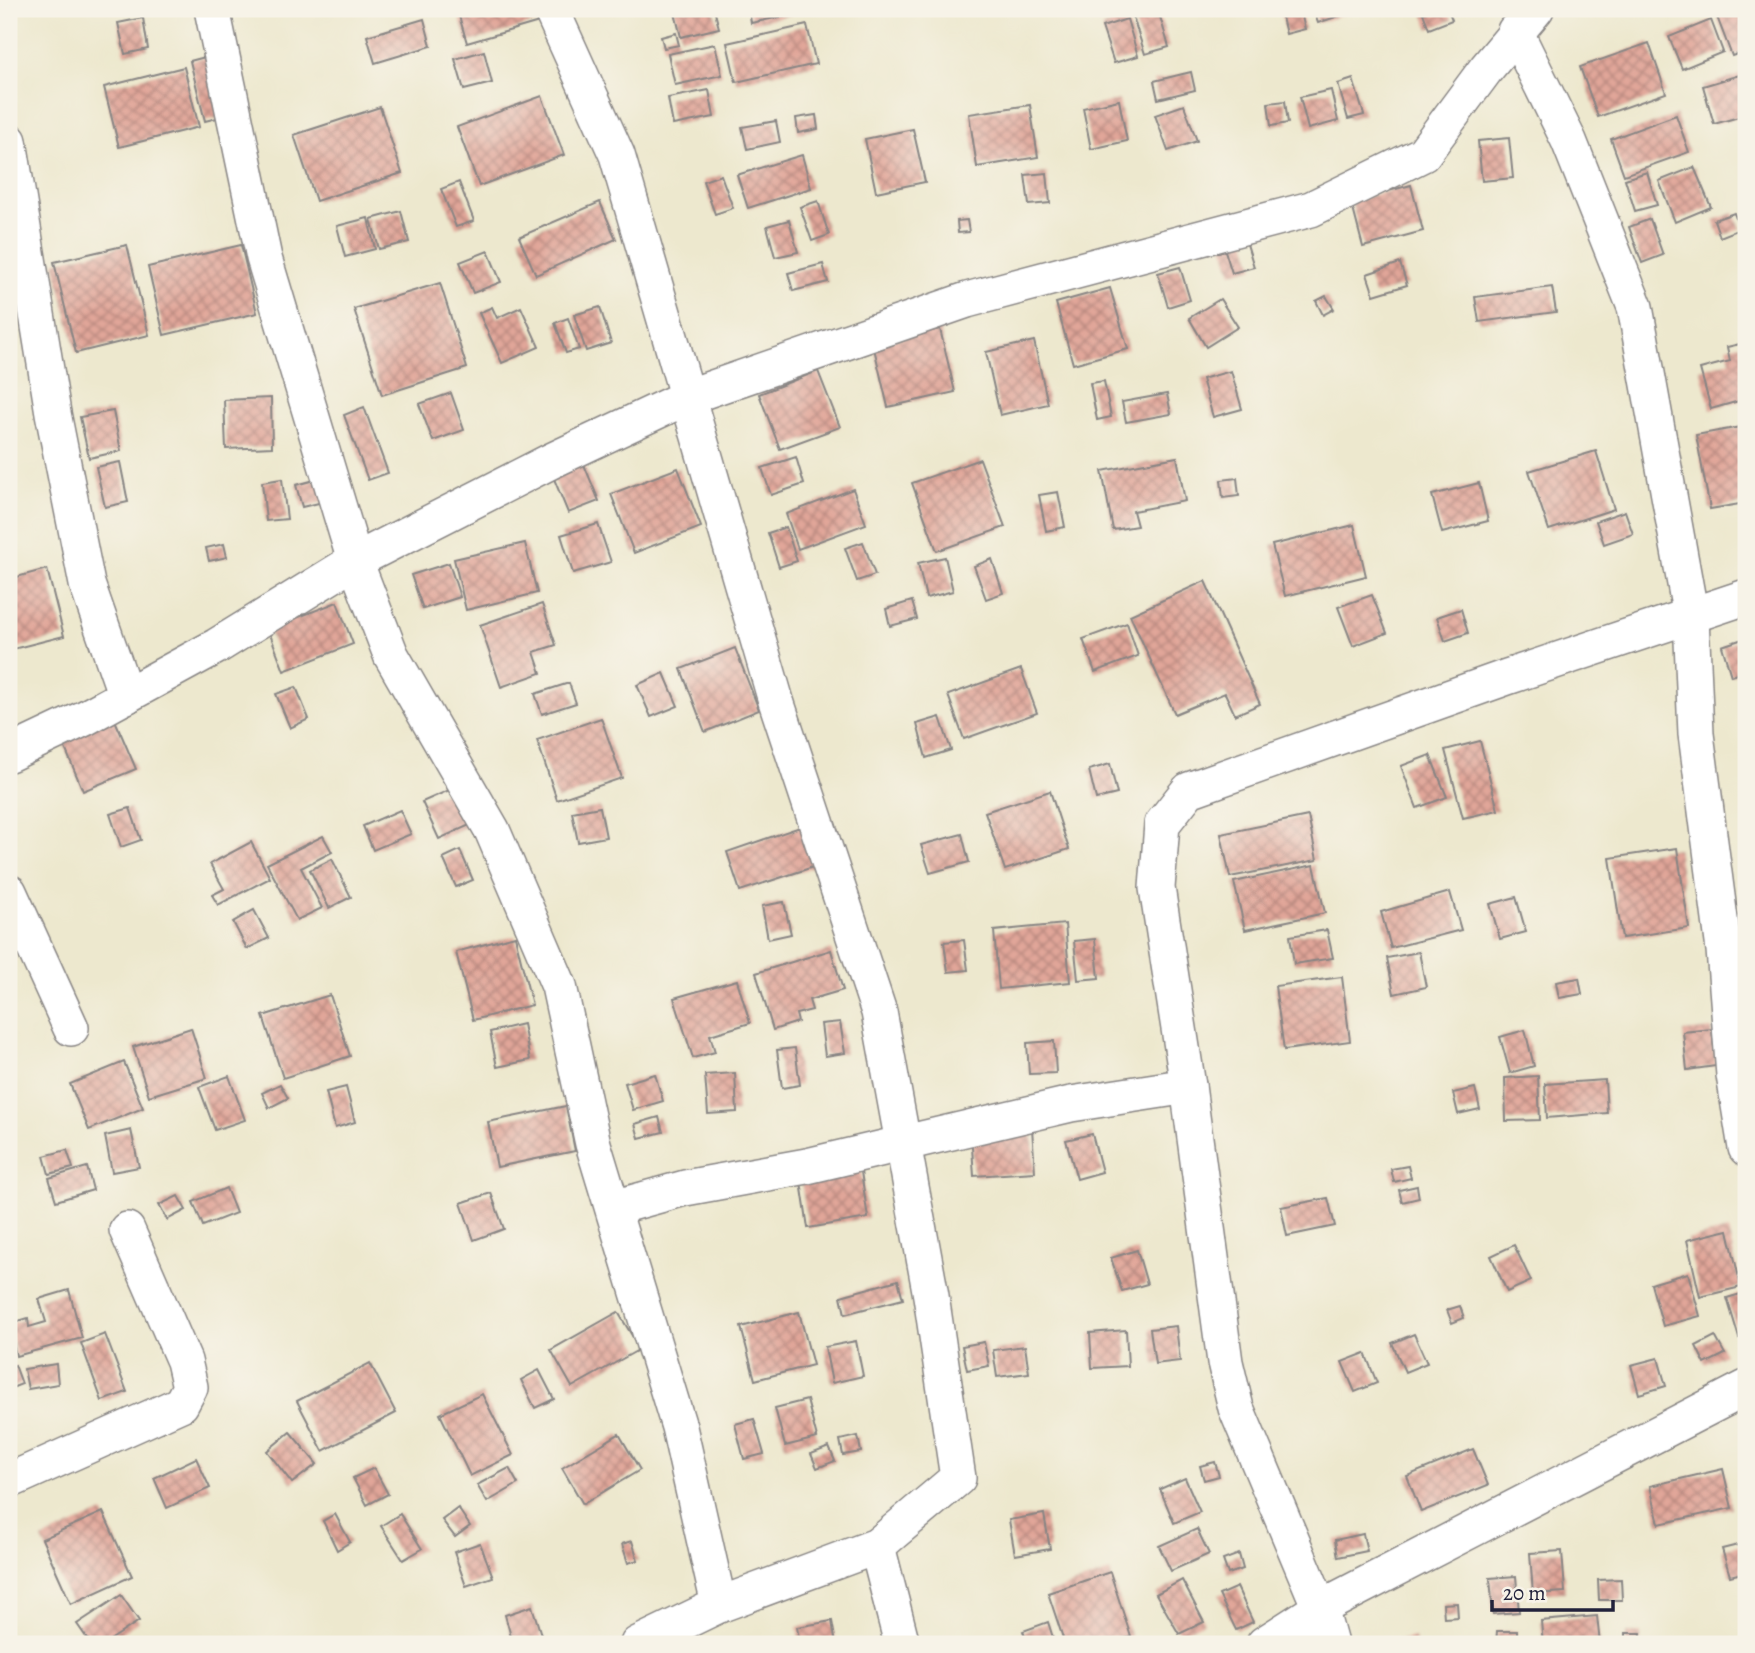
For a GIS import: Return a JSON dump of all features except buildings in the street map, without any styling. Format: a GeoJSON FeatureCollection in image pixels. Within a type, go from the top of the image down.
{"type":"FeatureCollection","features":[{"type":"Feature","properties":{"kind":"street"},"geometry":{"type":"LineString","coordinates":[[212,9],[264,258],[355,561],[391,656],[492,830],[559,986],[593,1144],[679,1427],[719,1605]]}},
{"type":"Feature","properties":{"kind":"street"},"geometry":{"type":"LineString","coordinates":[[551,9],[617,155],[776,702],[879,1012],[932,1296],[958,1478],[877,1546],[719,1605],[638,1644]]}},
{"type":"Feature","properties":{"kind":"street"},"geometry":{"type":"LineString","coordinates":[[9,754],[85,718],[216,646],[355,561],[551,461],[687,397],[967,300],[1311,209],[1423,154],[1525,20]]}},
{"type":"Feature","properties":{"kind":"street"},"geometry":{"type":"LineString","coordinates":[[1525,20],[1569,141],[1635,307],[1691,617],[1696,734],[1724,950],[1734,1075],[1746,1148]]}},
{"type":"Feature","properties":{"kind":"street"},"geometry":{"type":"LineString","coordinates":[[9,141],[53,413],[87,584],[126,696]]}},
{"type":"Feature","properties":{"kind":"street"},"geometry":{"type":"LineString","coordinates":[[1330,1644],[1320,1608],[1233,1397],[1225,1362],[1188,1086],[1157,888],[1162,824],[1189,790],[1507,677],[1746,597]]}},
{"type":"Feature","properties":{"kind":"street"},"geometry":{"type":"LineString","coordinates":[[9,892],[71,1028]]}},
{"type":"Feature","properties":{"kind":"street"},"geometry":{"type":"LineString","coordinates":[[612,1208],[685,1188],[807,1166],[1071,1104],[1188,1086]]}},
{"type":"Feature","properties":{"kind":"street"},"geometry":{"type":"LineString","coordinates":[[9,1481],[181,1404],[190,1387],[184,1361],[127,1230]]}},
{"type":"Feature","properties":{"kind":"street"},"geometry":{"type":"LineString","coordinates":[[1264,1644],[1320,1608],[1746,1388]]}},
{"type":"Feature","properties":{"kind":"street"},"geometry":{"type":"LineString","coordinates":[[877,1546],[902,1644]]}}]}
